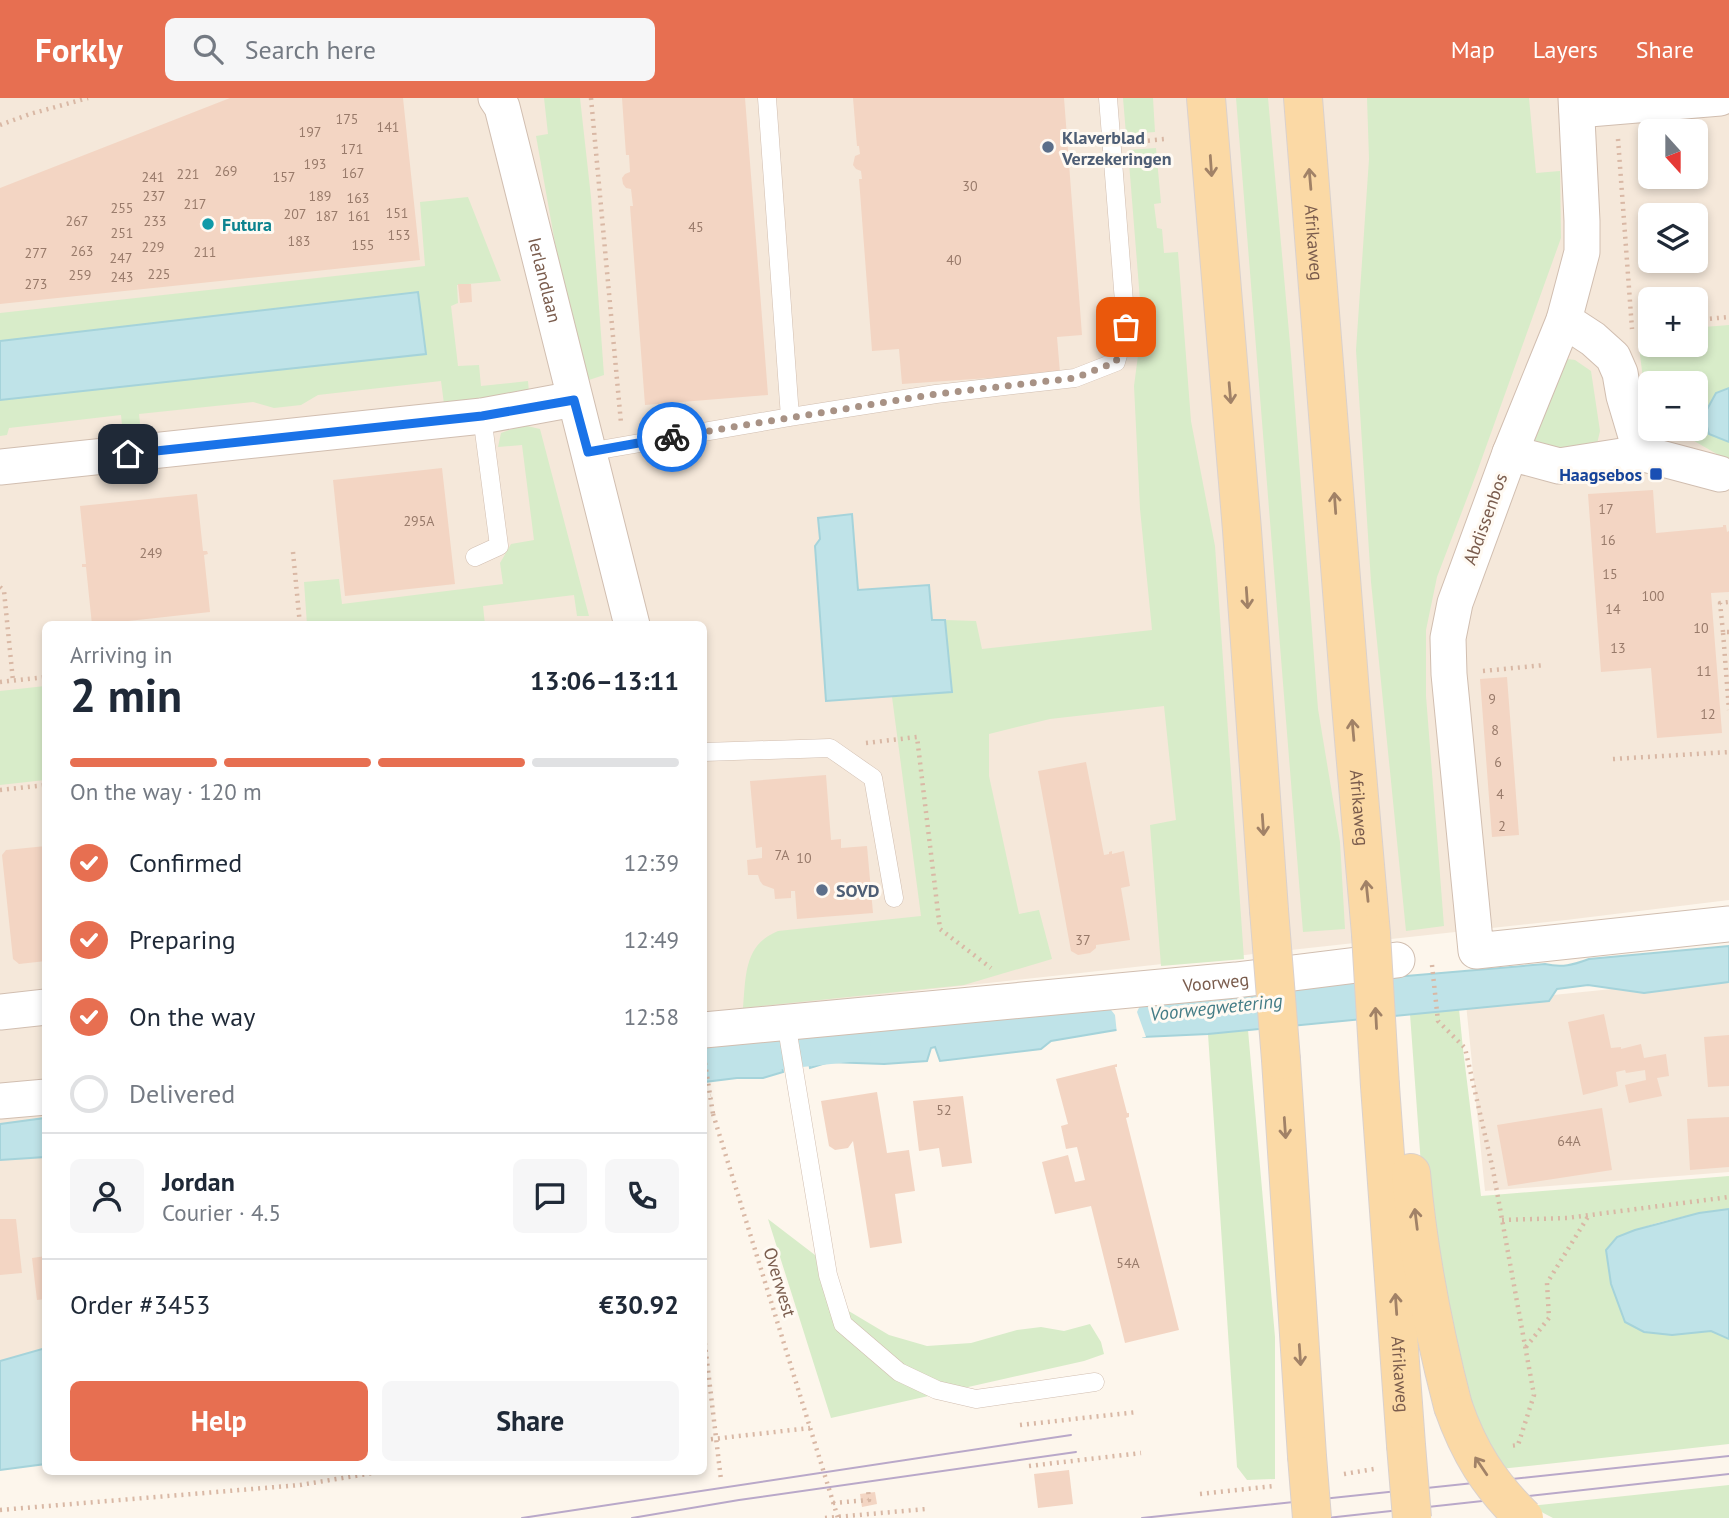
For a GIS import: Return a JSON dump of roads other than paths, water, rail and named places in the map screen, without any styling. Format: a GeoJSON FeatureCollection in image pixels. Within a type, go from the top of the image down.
{"type":"FeatureCollection","features":[{"type":"Feature","properties":{"kind":"main road"},"geometry":{"type":"LineString","coordinates":[[1206,98],[1242,530],[1312,1518]]}},
{"type":"Feature","properties":{"kind":"main road","name":"Afrikaweg"},"geometry":{"type":"LineString","coordinates":[[1303,98],[1351,705],[1384,947],[1380,1086],[1412,1518]]}},
{"type":"Feature","properties":{"kind":"main road"},"geometry":{"type":"LineString","coordinates":[[1380,1086],[1409,1150],[1423,1272],[1453,1406],[1476,1460],[1503,1498],[1524,1518]]}},
{"type":"Feature","properties":{"kind":"street"},"geometry":{"type":"LineString","coordinates":[[1576,104],[1615,106],[1720,98]]}},
{"type":"Feature","properties":{"kind":"street","name":"Ierlandlaan"},"geometry":{"type":"LineString","coordinates":[[500,101],[631,621]]}},
{"type":"Feature","properties":{"kind":"street","name":"Abdissenbos"},"geometry":{"type":"LineString","coordinates":[[1576,104],[1582,252],[1564,320],[1510,453],[1455,603],[1448,638],[1449,674],[1476,951],[1729,923]]}},
{"type":"Feature","properties":{"kind":"street"},"geometry":{"type":"LineString","coordinates":[[1564,320],[1593,339],[1613,357],[1620,373],[1641,453]]}},
{"type":"Feature","properties":{"kind":"street"},"geometry":{"type":"LineString","coordinates":[[0,467],[482,416],[574,400]]}},
{"type":"Feature","properties":{"kind":"street"},"geometry":{"type":"LineString","coordinates":[[1510,453],[1559,466],[1641,453],[1720,474]]}},
{"type":"Feature","properties":{"kind":"street","name":"Voorweg"},"geometry":{"type":"LineString","coordinates":[[707,1030],[787,1026],[1236,980],[1384,947]]}},
{"type":"Feature","properties":{"kind":"street"},"geometry":{"type":"LineString","coordinates":[[0,1012],[42,1007]]}},
{"type":"Feature","properties":{"kind":"street"},"geometry":{"type":"LineString","coordinates":[[0,1101],[42,1097]]}},
{"type":"Feature","properties":{"kind":"lane"},"geometry":{"type":"LineString","coordinates":[[768,98],[790,417]]}},
{"type":"Feature","properties":{"kind":"lane"},"geometry":{"type":"LineString","coordinates":[[588,452],[936,394],[1075,378],[1116,362],[1126,327],[1108,98]]}},
{"type":"Feature","properties":{"kind":"lane"},"geometry":{"type":"LineString","coordinates":[[475,556],[499,546],[482,416]]}},
{"type":"Feature","properties":{"kind":"lane"},"geometry":{"type":"LineString","coordinates":[[707,752],[830,748],[873,778],[894,898]]}},
{"type":"Feature","properties":{"kind":"lane"},"geometry":{"type":"LineString","coordinates":[[787,1026],[828,1275],[843,1324],[899,1372],[937,1390],[976,1399],[1095,1382]]}},
{"type":"Feature","properties":{"kind":"water"},"geometry":{"type":"Polygon","coordinates":[[[418,292],[426,354],[0,400],[0,341],[418,292]]]}},
{"type":"Feature","properties":{"kind":"water"},"geometry":{"type":"Polygon","coordinates":[[[1729,388],[1729,442],[1709,434],[1708,408],[1716,393],[1729,388]]]}},
{"type":"Feature","properties":{"kind":"water"},"geometry":{"type":"Polygon","coordinates":[[[852,514],[858,590],[929,585],[932,620],[945,620],[952,692],[826,701],[815,546],[820,539],[818,518],[852,514]]]}},
{"type":"Feature","properties":{"kind":"water"},"geometry":{"type":"Polygon","coordinates":[[[1729,946],[1729,982],[1644,993],[1588,985],[1557,989],[1549,1001],[1208,1034],[1143,1037],[1140,1026],[1051,1041],[1041,1049],[940,1061],[935,1047],[931,1048],[927,1061],[884,1064],[829,1062],[810,1068],[806,1043],[808,1035],[1350,976],[1406,976],[1545,964],[1562,966],[1589,959],[1729,946]]]}},
{"type":"Feature","properties":{"kind":"water"},"geometry":{"type":"Polygon","coordinates":[[[775,1040],[779,1045],[783,1072],[763,1078],[707,1082],[707,1049],[775,1040]]]}},
{"type":"Feature","properties":{"kind":"water"},"geometry":{"type":"Polygon","coordinates":[[[42,1118],[42,1157],[0,1160],[0,1124],[42,1118]]]}},
{"type":"Feature","properties":{"kind":"water"},"geometry":{"type":"Polygon","coordinates":[[[1729,1209],[1729,1339],[1711,1331],[1672,1335],[1644,1332],[1625,1322],[1611,1284],[1606,1250],[1617,1237],[1699,1213],[1729,1209]]]}},
{"type":"Feature","properties":{"kind":"water"},"geometry":{"type":"Polygon","coordinates":[[[42,1349],[42,1464],[0,1470],[0,1361],[42,1349]]]}},
{"type":"Feature","properties":{"kind":"waterway","name":"Voorwegwetering"},"geometry":{"type":"LineString","coordinates":[[707,1060],[853,1044]]}},
{"type":"Feature","properties":{"kind":"tram line"},"geometry":{"type":"LineString","coordinates":[[522,1518],[1071,1435]]}},
{"type":"Feature","properties":{"kind":"tram line"},"geometry":{"type":"LineString","coordinates":[[632,1518],[1076,1452]]}},
{"type":"Feature","properties":{"kind":"tram line"},"geometry":{"type":"LineString","coordinates":[[1142,1518],[1729,1456]]}},
{"type":"Feature","properties":{"kind":"tram line"},"geometry":{"type":"LineString","coordinates":[[1327,1518],[1729,1474]]}},
{"type":"Feature","properties":{"kind":"place","name":"Klaverblad Verzekeringen"},"geometry":{"type":"Point","coordinates":[1048,147]}},
{"type":"Feature","properties":{"kind":"place","name":"Futura"},"geometry":{"type":"Point","coordinates":[208,224]}},
{"type":"Feature","properties":{"kind":"place","name":"Haagsebos"},"geometry":{"type":"Point","coordinates":[1656,474]}},
{"type":"Feature","properties":{"kind":"place","name":"SOVD"},"geometry":{"type":"Point","coordinates":[822,890]}}]}
